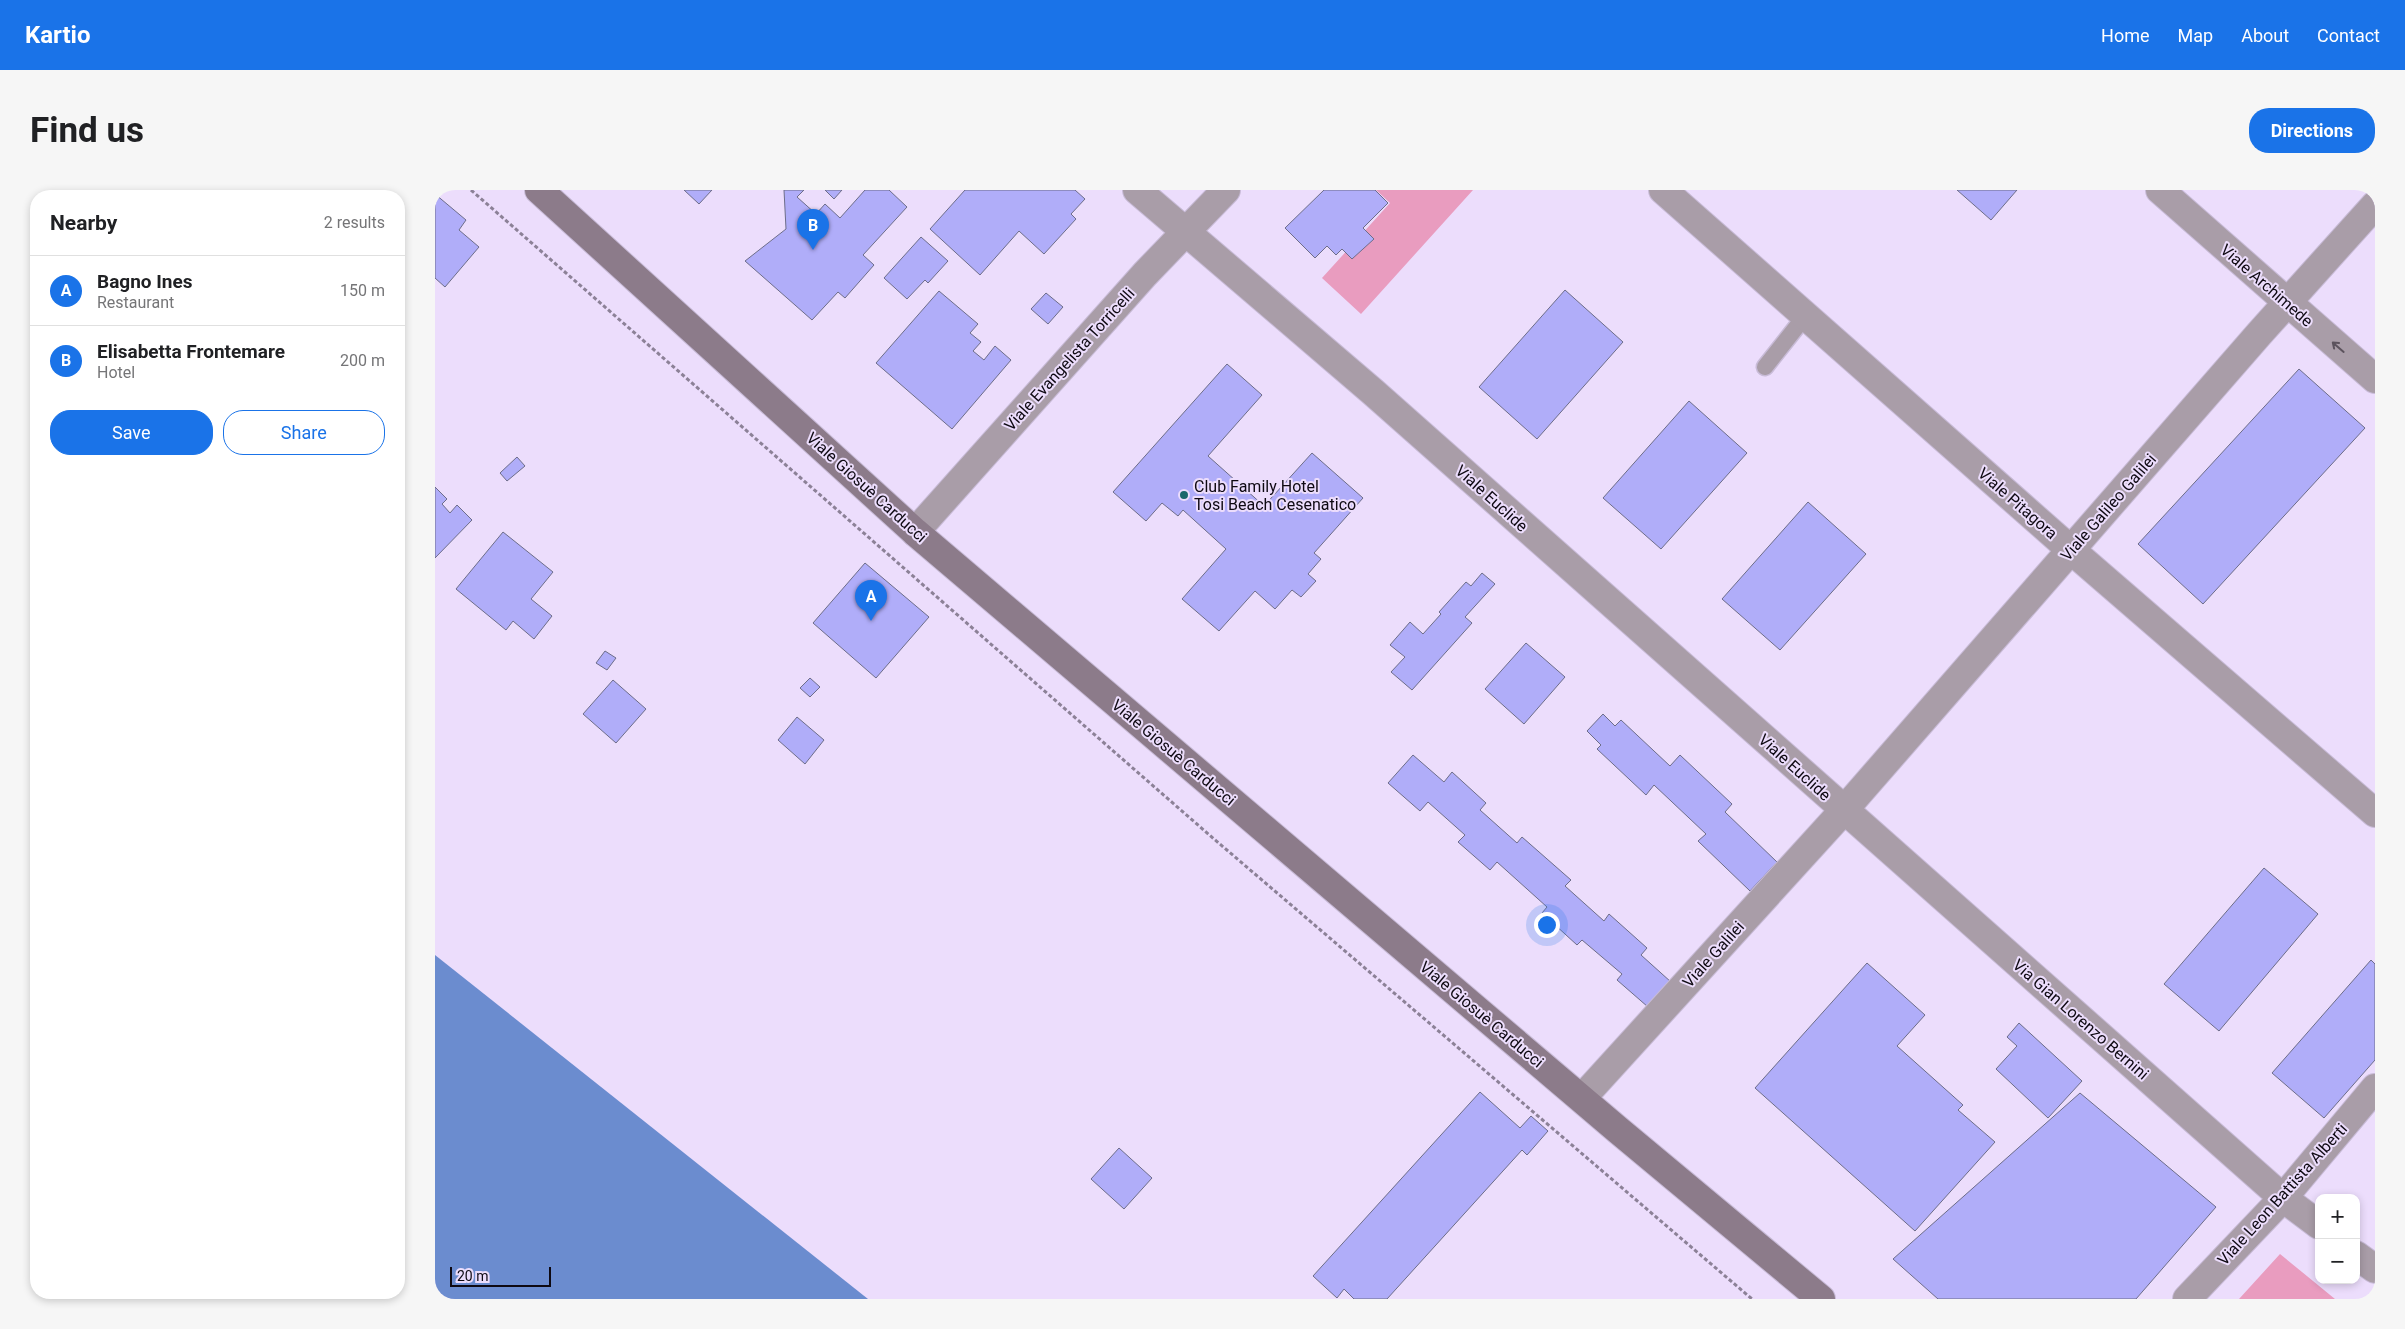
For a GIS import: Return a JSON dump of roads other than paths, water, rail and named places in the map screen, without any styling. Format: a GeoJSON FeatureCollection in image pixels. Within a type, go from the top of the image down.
{"type":"FeatureCollection","features":[{"type":"Feature","properties":{"kind":"street","name":"Viale Giosuè Carducci"},"geometry":{"type":"LineString","coordinates":[[539,190],[915,532],[1821,1299]]}},
{"type":"Feature","properties":{"kind":"street","name":"Viale Euclide"},"geometry":{"type":"LineString","coordinates":[[1137,190],[1373,392],[1844,810]]}},
{"type":"Feature","properties":{"kind":"street","name":"Viale Evangelista Torricelli"},"geometry":{"type":"LineString","coordinates":[[915,532],[1145,274],[1226,190]]}},
{"type":"Feature","properties":{"kind":"street","name":"Viale Pitagora"},"geometry":{"type":"LineString","coordinates":[[1663,190],[2071,550],[2375,813]]}},
{"type":"Feature","properties":{"kind":"street","name":"Viale Archimede"},"geometry":{"type":"LineString","coordinates":[[2160,190],[2375,379]]}},
{"type":"Feature","properties":{"kind":"street","name":"Viale Galileo Galilei"},"geometry":{"type":"LineString","coordinates":[[1844,810],[2287,302],[2375,205]]}},
{"type":"Feature","properties":{"kind":"street","name":"Viale Galilei"},"geometry":{"type":"LineString","coordinates":[[1582,1098],[1844,810]]}},
{"type":"Feature","properties":{"kind":"street","name":"Via Gian Lorenzo Bernini"},"geometry":{"type":"LineString","coordinates":[[1844,810],[2283,1198],[2315,1222]]}},
{"type":"Feature","properties":{"kind":"street","name":"Viale Leon Battista Alberti"},"geometry":{"type":"LineString","coordinates":[[2187,1299],[2283,1198],[2375,1088]]}},
{"type":"Feature","properties":{"kind":"street"},"geometry":{"type":"LineString","coordinates":[[2360,1258],[2375,1269]]}},
{"type":"Feature","properties":{"kind":"lane"},"geometry":{"type":"LineString","coordinates":[[1765,367],[1806,315]]}},
{"type":"Feature","properties":{"kind":"water"},"geometry":{"type":"Polygon","coordinates":[[[435,955],[868,1299],[435,1299],[435,955]]]}},
{"type":"Feature","properties":{"kind":"place","name":"Elisabetta Frontemare"},"geometry":{"type":"Point","coordinates":[813,250]}},
{"type":"Feature","properties":{"kind":"place","name":"Club Family Hotel Tosi Beach Cesenatico"},"geometry":{"type":"Point","coordinates":[1184,495]}},
{"type":"Feature","properties":{"kind":"place","name":"Bagno Ines"},"geometry":{"type":"Point","coordinates":[871,621]}}]}
